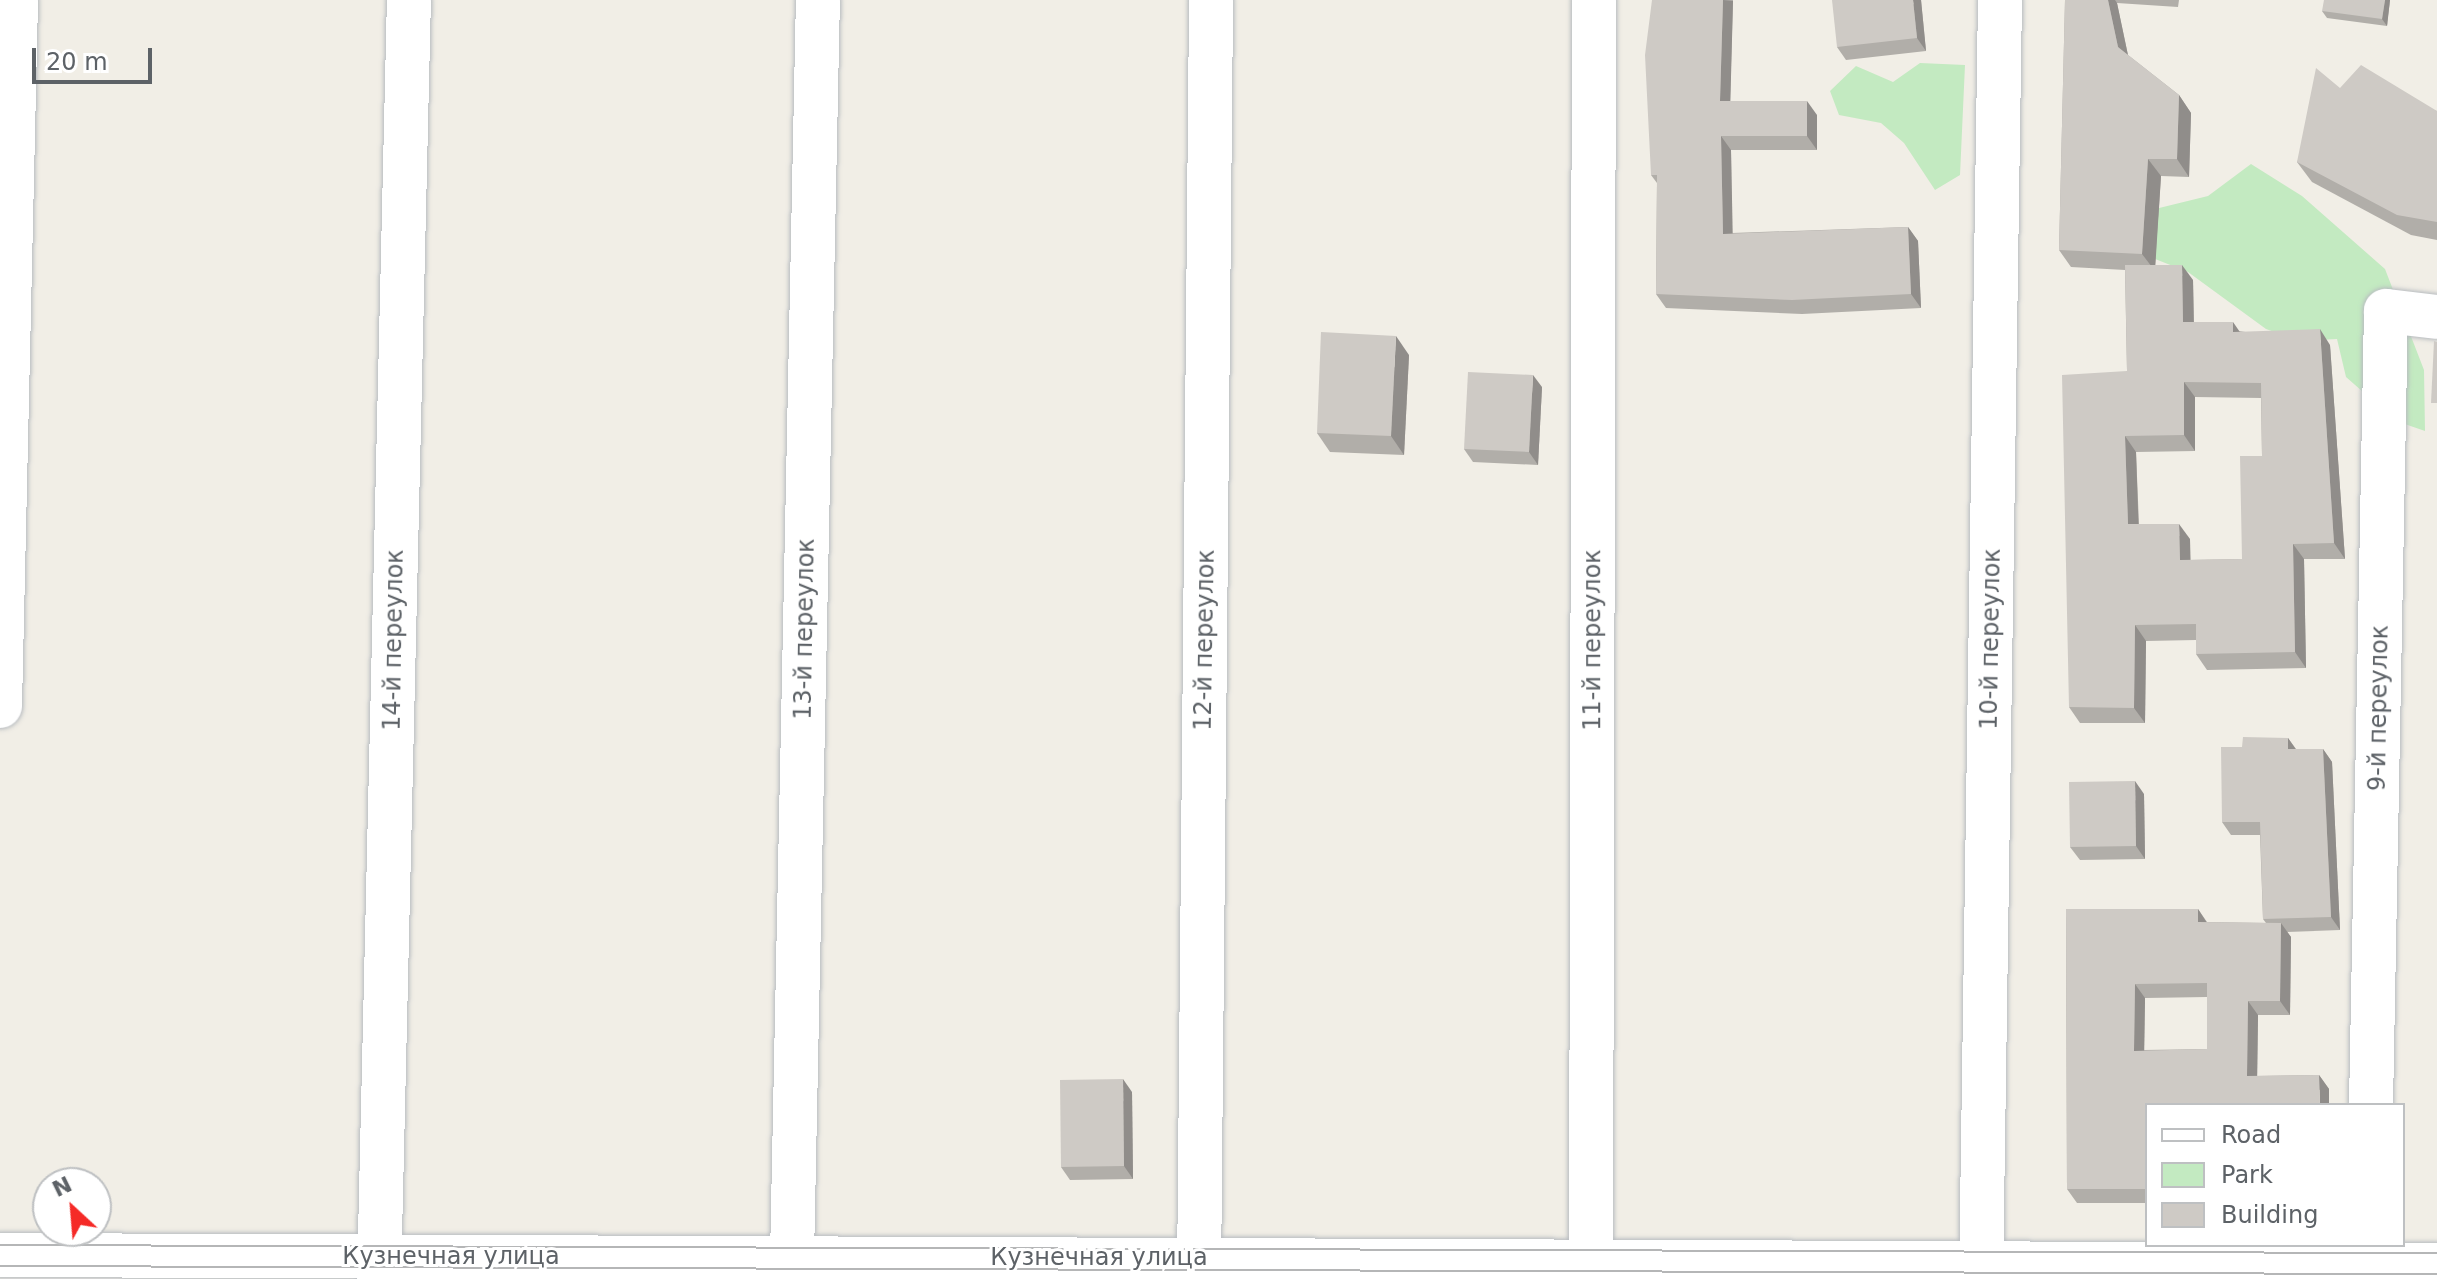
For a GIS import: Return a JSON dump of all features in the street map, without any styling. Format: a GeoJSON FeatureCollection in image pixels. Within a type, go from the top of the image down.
{"type":"FeatureCollection","features":[{"type":"Feature","properties":{"kind":"street"},"geometry":{"type":"LineString","coordinates":[[0,706],[16,0]]}},
{"type":"Feature","properties":{"kind":"street","name":"14-й переулок"},"geometry":{"type":"LineString","coordinates":[[379,1268],[409,0]]}},
{"type":"Feature","properties":{"kind":"street","name":"13-й переулок"},"geometry":{"type":"LineString","coordinates":[[792,1258],[818,0]]}},
{"type":"Feature","properties":{"kind":"street","name":"12-й переулок"},"geometry":{"type":"LineString","coordinates":[[1199,1268],[1211,0]]}},
{"type":"Feature","properties":{"kind":"street","name":"11-й переулок"},"geometry":{"type":"LineString","coordinates":[[1592,1270],[1594,0]]}},
{"type":"Feature","properties":{"kind":"street","name":"10-й переулок"},"geometry":{"type":"LineString","coordinates":[[1981,1271],[2000,0]]}},
{"type":"Feature","properties":{"kind":"street","name":"9-й переулок"},"geometry":{"type":"LineString","coordinates":[[2371,1103],[2386,311],[2437,317]]}},
{"type":"Feature","properties":{"kind":"street","name":"Кузнечная улица"},"geometry":{"type":"LineString","coordinates":[[0,1255],[379,1268],[792,1258],[1199,1268],[1592,1270],[1981,1271],[2368,1263],[2437,1265]]}},
{"type":"Feature","properties":{"kind":"green space"},"geometry":{"type":"Polygon","coordinates":[[[1920,63],[1965,65],[1960,175],[1935,190],[1904,143],[1881,123],[1839,115],[1830,91],[1856,66],[1893,82],[1920,63]]]}},
{"type":"Feature","properties":{"kind":"green space"},"geometry":{"type":"Polygon","coordinates":[[[2251,164],[2302,196],[2385,269],[2424,370],[2425,431],[2396,421],[2346,377],[2337,339],[2300,341],[2266,329],[2188,272],[2140,253],[2151,210],[2208,196],[2251,164]]]}},
{"type":"Feature","properties":{"kind":"building"},"geometry":{"type":"Polygon","coordinates":[[[1652,0],[1723,0],[1720,101],[1807,101],[1807,136],[1721,136],[1723,234],[1908,227],[1911,294],[1792,300],[1656,294],[1657,175],[1651,175],[1645,55],[1652,0]]]}},
{"type":"Feature","properties":{"kind":"building"},"geometry":{"type":"Polygon","coordinates":[[[1832,0],[1913,0],[1917,38],[1837,47],[1832,0]]]}},
{"type":"Feature","properties":{"kind":"building"},"geometry":{"type":"Polygon","coordinates":[[[2065,0],[2108,0],[2118,47],[2179,95],[2177,159],[2148,159],[2142,254],[2059,250],[2065,0]]]}},
{"type":"Feature","properties":{"kind":"building"},"geometry":{"type":"Polygon","coordinates":[[[2324,0],[2385,0],[2382,19],[2322,11],[2324,0]]]}},
{"type":"Feature","properties":{"kind":"building"},"geometry":{"type":"Polygon","coordinates":[[[2361,65],[2437,111],[2437,222],[2397,215],[2297,162],[2316,68],[2340,88],[2361,65]]]}},
{"type":"Feature","properties":{"kind":"building"},"geometry":{"type":"Polygon","coordinates":[[[2125,265],[2182,265],[2183,322],[2233,322],[2233,332],[2320,329],[2334,543],[2293,544],[2295,652],[2196,654],[2196,624],[2135,625],[2134,708],[2069,707],[2062,375],[2127,371],[2125,265]],[[2184,382],[2184,435],[2125,436],[2128,524],[2179,524],[2180,560],[2242,559],[2240,456],[2262,456],[2261,383],[2184,382]]]}},
{"type":"Feature","properties":{"kind":"building"},"geometry":{"type":"Polygon","coordinates":[[[1321,332],[1396,336],[1391,436],[1317,433],[1321,332]]]}},
{"type":"Feature","properties":{"kind":"building"},"geometry":{"type":"Polygon","coordinates":[[[2434,341],[2437,342],[2437,403],[2431,403],[2434,341]]]}},
{"type":"Feature","properties":{"kind":"building"},"geometry":{"type":"Polygon","coordinates":[[[1468,372],[1533,375],[1529,452],[1464,449],[1468,372]]]}},
{"type":"Feature","properties":{"kind":"building"},"geometry":{"type":"Polygon","coordinates":[[[2243,737],[2288,738],[2288,749],[2323,749],[2331,917],[2263,919],[2260,822],[2222,822],[2221,747],[2242,747],[2243,737]]]}},
{"type":"Feature","properties":{"kind":"building"},"geometry":{"type":"Polygon","coordinates":[[[2135,781],[2136,846],[2070,847],[2069,782],[2135,781]]]}},
{"type":"Feature","properties":{"kind":"building"},"geometry":{"type":"Polygon","coordinates":[[[2066,909],[2198,909],[2198,922],[2281,923],[2280,1001],[2248,1001],[2247,1076],[2319,1075],[2320,1103],[2145,1103],[2145,1189],[2067,1189],[2066,909]],[[2207,983],[2135,984],[2134,1051],[2207,1049],[2207,983]]]}},
{"type":"Feature","properties":{"kind":"building"},"geometry":{"type":"Polygon","coordinates":[[[1123,1079],[1124,1166],[1061,1167],[1060,1080],[1123,1079]]]}},
{"type":"Feature","properties":{"kind":"tram line"},"geometry":{"type":"LineString","coordinates":[[0,1245],[2437,1253]]}},
{"type":"Feature","properties":{"kind":"tram line"},"geometry":{"type":"LineString","coordinates":[[0,1266],[2437,1274]]}}]}
